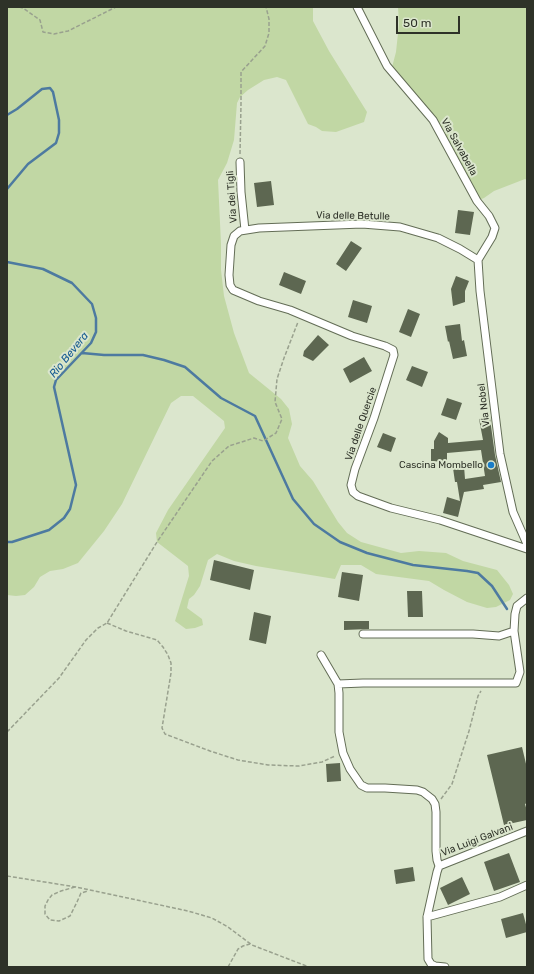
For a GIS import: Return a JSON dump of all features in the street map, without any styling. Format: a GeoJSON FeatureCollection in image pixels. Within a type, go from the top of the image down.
{"type":"FeatureCollection","features":[{"type":"Feature","properties":{"kind":"street","name":"Via Salvabella"},"geometry":{"type":"LineString","coordinates":[[357,7],[387,66],[433,120],[477,201],[489,216],[495,228],[492,237],[478,260]]}},
{"type":"Feature","properties":{"kind":"street","name":"Via dei Tigli"},"geometry":{"type":"LineString","coordinates":[[240,162],[241,192],[245,230]]}},
{"type":"Feature","properties":{"kind":"street","name":"Via delle Betulle"},"geometry":{"type":"LineString","coordinates":[[245,230],[259,228],[362,224],[400,227],[438,238],[478,260]]}},
{"type":"Feature","properties":{"kind":"street","name":"Via delle Quercie"},"geometry":{"type":"LineString","coordinates":[[245,230],[240,231],[234,236],[231,245],[229,275],[230,285],[233,290],[259,301],[290,310],[352,336],[385,346],[393,350],[394,355],[374,418],[355,469],[351,485],[353,492],[358,496],[391,508],[440,520],[527,549]]}},
{"type":"Feature","properties":{"kind":"street","name":"Via Nobel"},"geometry":{"type":"LineString","coordinates":[[478,260],[480,291],[500,454],[513,512],[527,544]]}},
{"type":"Feature","properties":{"kind":"street"},"geometry":{"type":"LineString","coordinates":[[338,684],[516,683],[520,672],[514,631],[515,614],[517,606],[527,598]]}},
{"type":"Feature","properties":{"kind":"street"},"geometry":{"type":"LineString","coordinates":[[363,634],[473,634],[499,636],[514,631]]}},
{"type":"Feature","properties":{"kind":"street"},"geometry":{"type":"LineString","coordinates":[[321,655],[338,684],[339,732],[343,753],[350,769],[361,785],[367,788],[417,790],[423,792],[432,799],[435,804],[436,812],[436,851],[439,866]]}},
{"type":"Feature","properties":{"kind":"street","name":"Via Luigi Galvani"},"geometry":{"type":"LineString","coordinates":[[445,967],[435,966],[431,964],[428,959],[426,917],[439,866],[527,832]]}},
{"type":"Feature","properties":{"kind":"street"},"geometry":{"type":"LineString","coordinates":[[426,917],[500,897],[527,886]]}},
{"type":"Feature","properties":{"kind":"path"},"geometry":{"type":"LineString","coordinates":[[19,7],[23,8],[40,20],[43,32],[54,34],[68,32],[116,7]]}},
{"type":"Feature","properties":{"kind":"path"},"geometry":{"type":"LineString","coordinates":[[240,162],[242,104],[241,72],[265,46],[269,33],[269,19],[266,7]]}},
{"type":"Feature","properties":{"kind":"path"},"geometry":{"type":"LineString","coordinates":[[7,732],[59,678],[86,640],[98,628],[107,623],[157,542],[212,461],[229,446],[254,438],[263,441],[276,433],[282,419],[275,402],[277,379],[301,315]]}},
{"type":"Feature","properties":{"kind":"path"},"geometry":{"type":"LineString","coordinates":[[107,623],[126,631],[157,640],[168,655],[171,663],[162,728],[165,734],[210,752],[238,760],[268,765],[299,766],[322,762],[343,753]]}},
{"type":"Feature","properties":{"kind":"path"},"geometry":{"type":"LineString","coordinates":[[435,804],[452,784],[469,731],[478,696],[486,683]]}},
{"type":"Feature","properties":{"kind":"path"},"geometry":{"type":"LineString","coordinates":[[7,876],[76,887],[188,911],[212,918],[228,927],[250,944],[309,967]]}},
{"type":"Feature","properties":{"kind":"path"},"geometry":{"type":"LineString","coordinates":[[76,887],[52,895],[48,900],[45,906],[45,914],[50,920],[60,920],[70,916],[81,893],[90,890]]}},
{"type":"Feature","properties":{"kind":"path"},"geometry":{"type":"LineString","coordinates":[[228,967],[238,950],[243,946],[250,944]]}},
{"type":"Feature","properties":{"kind":"green space"},"geometry":{"type":"Polygon","coordinates":[[[7,7],[313,7],[313,21],[329,51],[367,112],[364,122],[336,132],[322,131],[308,124],[286,80],[277,77],[264,80],[240,97],[237,103],[234,140],[227,163],[218,180],[221,270],[224,296],[234,333],[249,373],[281,399],[289,409],[292,424],[288,438],[300,466],[313,481],[338,522],[347,533],[361,542],[401,553],[419,551],[446,553],[463,561],[497,570],[509,585],[513,594],[510,600],[496,607],[487,608],[467,602],[429,581],[376,574],[361,565],[341,565],[335,579],[256,566],[234,561],[217,554],[208,560],[200,586],[194,595],[189,599],[187,608],[202,619],[203,625],[186,629],[175,621],[189,576],[188,566],[157,542],[156,533],[168,510],[225,428],[224,421],[193,396],[181,396],[171,403],[122,504],[104,531],[78,563],[63,569],[50,571],[40,577],[34,587],[25,595],[7,595],[7,7]]]}},
{"type":"Feature","properties":{"kind":"green space"},"geometry":{"type":"Polygon","coordinates":[[[398,7],[527,7],[527,180],[525,179],[494,191],[477,201],[433,120],[391,71],[396,52],[399,24],[398,7]]]}},
{"type":"Feature","properties":{"kind":"building"},"geometry":{"type":"Polygon","coordinates":[[[271,181],[274,205],[257,207],[254,183],[271,181]]]}},
{"type":"Feature","properties":{"kind":"building"},"geometry":{"type":"Polygon","coordinates":[[[458,210],[474,212],[470,235],[455,233],[458,210]]]}},
{"type":"Feature","properties":{"kind":"building"},"geometry":{"type":"Polygon","coordinates":[[[351,241],[362,248],[346,271],[336,264],[351,241]]]}},
{"type":"Feature","properties":{"kind":"building"},"geometry":{"type":"Polygon","coordinates":[[[284,272],[306,281],[301,294],[279,285],[284,272]]]}},
{"type":"Feature","properties":{"kind":"building"},"geometry":{"type":"Polygon","coordinates":[[[456,276],[469,281],[465,291],[465,302],[453,306],[451,289],[456,276]]]}},
{"type":"Feature","properties":{"kind":"building"},"geometry":{"type":"Polygon","coordinates":[[[353,300],[372,306],[367,323],[348,317],[353,300]]]}},
{"type":"Feature","properties":{"kind":"building"},"geometry":{"type":"Polygon","coordinates":[[[408,309],[420,314],[411,337],[399,332],[408,309]]]}},
{"type":"Feature","properties":{"kind":"building"},"geometry":{"type":"Polygon","coordinates":[[[460,324],[462,341],[464,340],[467,356],[453,359],[445,326],[460,324]]]}},
{"type":"Feature","properties":{"kind":"building"},"geometry":{"type":"Polygon","coordinates":[[[318,335],[329,345],[313,361],[303,356],[304,351],[318,335]]]}},
{"type":"Feature","properties":{"kind":"building"},"geometry":{"type":"Polygon","coordinates":[[[364,357],[372,371],[350,383],[343,369],[364,357]]]}},
{"type":"Feature","properties":{"kind":"building"},"geometry":{"type":"Polygon","coordinates":[[[412,366],[428,372],[422,387],[406,380],[412,366]]]}},
{"type":"Feature","properties":{"kind":"building"},"geometry":{"type":"Polygon","coordinates":[[[447,398],[462,403],[456,420],[441,415],[447,398]]]}},
{"type":"Feature","properties":{"kind":"building"},"geometry":{"type":"Polygon","coordinates":[[[490,417],[495,455],[501,482],[483,485],[484,489],[464,492],[458,517],[443,513],[447,497],[460,501],[453,468],[464,466],[465,479],[485,476],[481,450],[447,453],[447,462],[431,461],[431,449],[434,449],[434,441],[439,432],[448,438],[448,443],[483,440],[479,419],[490,417]]]}},
{"type":"Feature","properties":{"kind":"building"},"geometry":{"type":"Polygon","coordinates":[[[383,433],[396,438],[391,452],[377,447],[383,433]]]}},
{"type":"Feature","properties":{"kind":"building"},"geometry":{"type":"Polygon","coordinates":[[[214,560],[254,570],[250,590],[210,580],[214,560]]]}},
{"type":"Feature","properties":{"kind":"building"},"geometry":{"type":"Polygon","coordinates":[[[342,572],[363,575],[359,601],[338,597],[342,572]]]}},
{"type":"Feature","properties":{"kind":"building"},"geometry":{"type":"Polygon","coordinates":[[[407,591],[422,591],[423,617],[408,617],[407,591]]]}},
{"type":"Feature","properties":{"kind":"building"},"geometry":{"type":"Polygon","coordinates":[[[254,612],[271,616],[266,644],[249,640],[254,612]]]}},
{"type":"Feature","properties":{"kind":"building"},"geometry":{"type":"Polygon","coordinates":[[[344,621],[369,621],[369,629],[344,630],[344,621]]]}},
{"type":"Feature","properties":{"kind":"building"},"geometry":{"type":"Polygon","coordinates":[[[522,747],[527,768],[527,803],[525,804],[527,820],[504,825],[487,755],[522,747]]]}},
{"type":"Feature","properties":{"kind":"building"},"geometry":{"type":"Polygon","coordinates":[[[340,763],[341,781],[327,782],[326,764],[340,763]]]}},
{"type":"Feature","properties":{"kind":"building"},"geometry":{"type":"Polygon","coordinates":[[[509,853],[520,882],[494,891],[484,862],[509,853]]]}},
{"type":"Feature","properties":{"kind":"building"},"geometry":{"type":"Polygon","coordinates":[[[413,867],[415,881],[396,884],[394,870],[413,867]]]}},
{"type":"Feature","properties":{"kind":"building"},"geometry":{"type":"Polygon","coordinates":[[[462,877],[470,894],[448,905],[440,888],[462,877]]]}},
{"type":"Feature","properties":{"kind":"building"},"geometry":{"type":"Polygon","coordinates":[[[523,913],[527,932],[506,938],[501,919],[523,913]]]}},
{"type":"Feature","properties":{"kind":"waterway","name":"Rio Bevera"},"geometry":{"type":"LineString","coordinates":[[7,115],[42,89],[50,88],[53,92],[59,120],[59,133],[56,143],[28,164],[7,189]]}},
{"type":"Feature","properties":{"kind":"waterway","name":"Rio Bevera"},"geometry":{"type":"LineString","coordinates":[[7,262],[43,269],[72,283],[92,304],[96,318],[96,332],[91,343],[56,380],[54,387],[76,485],[70,509],[64,518],[49,530],[12,542],[7,542]]}},
{"type":"Feature","properties":{"kind":"waterway"},"geometry":{"type":"LineString","coordinates":[[82,353],[104,355],[143,355],[185,367],[221,398],[255,416],[293,499],[314,524],[340,542],[367,553],[413,565],[478,573],[492,586],[507,609]]}},
{"type":"Feature","properties":{"kind":"place","name":"Cascina Mombello"},"geometry":{"type":"Point","coordinates":[491,465]}}]}
